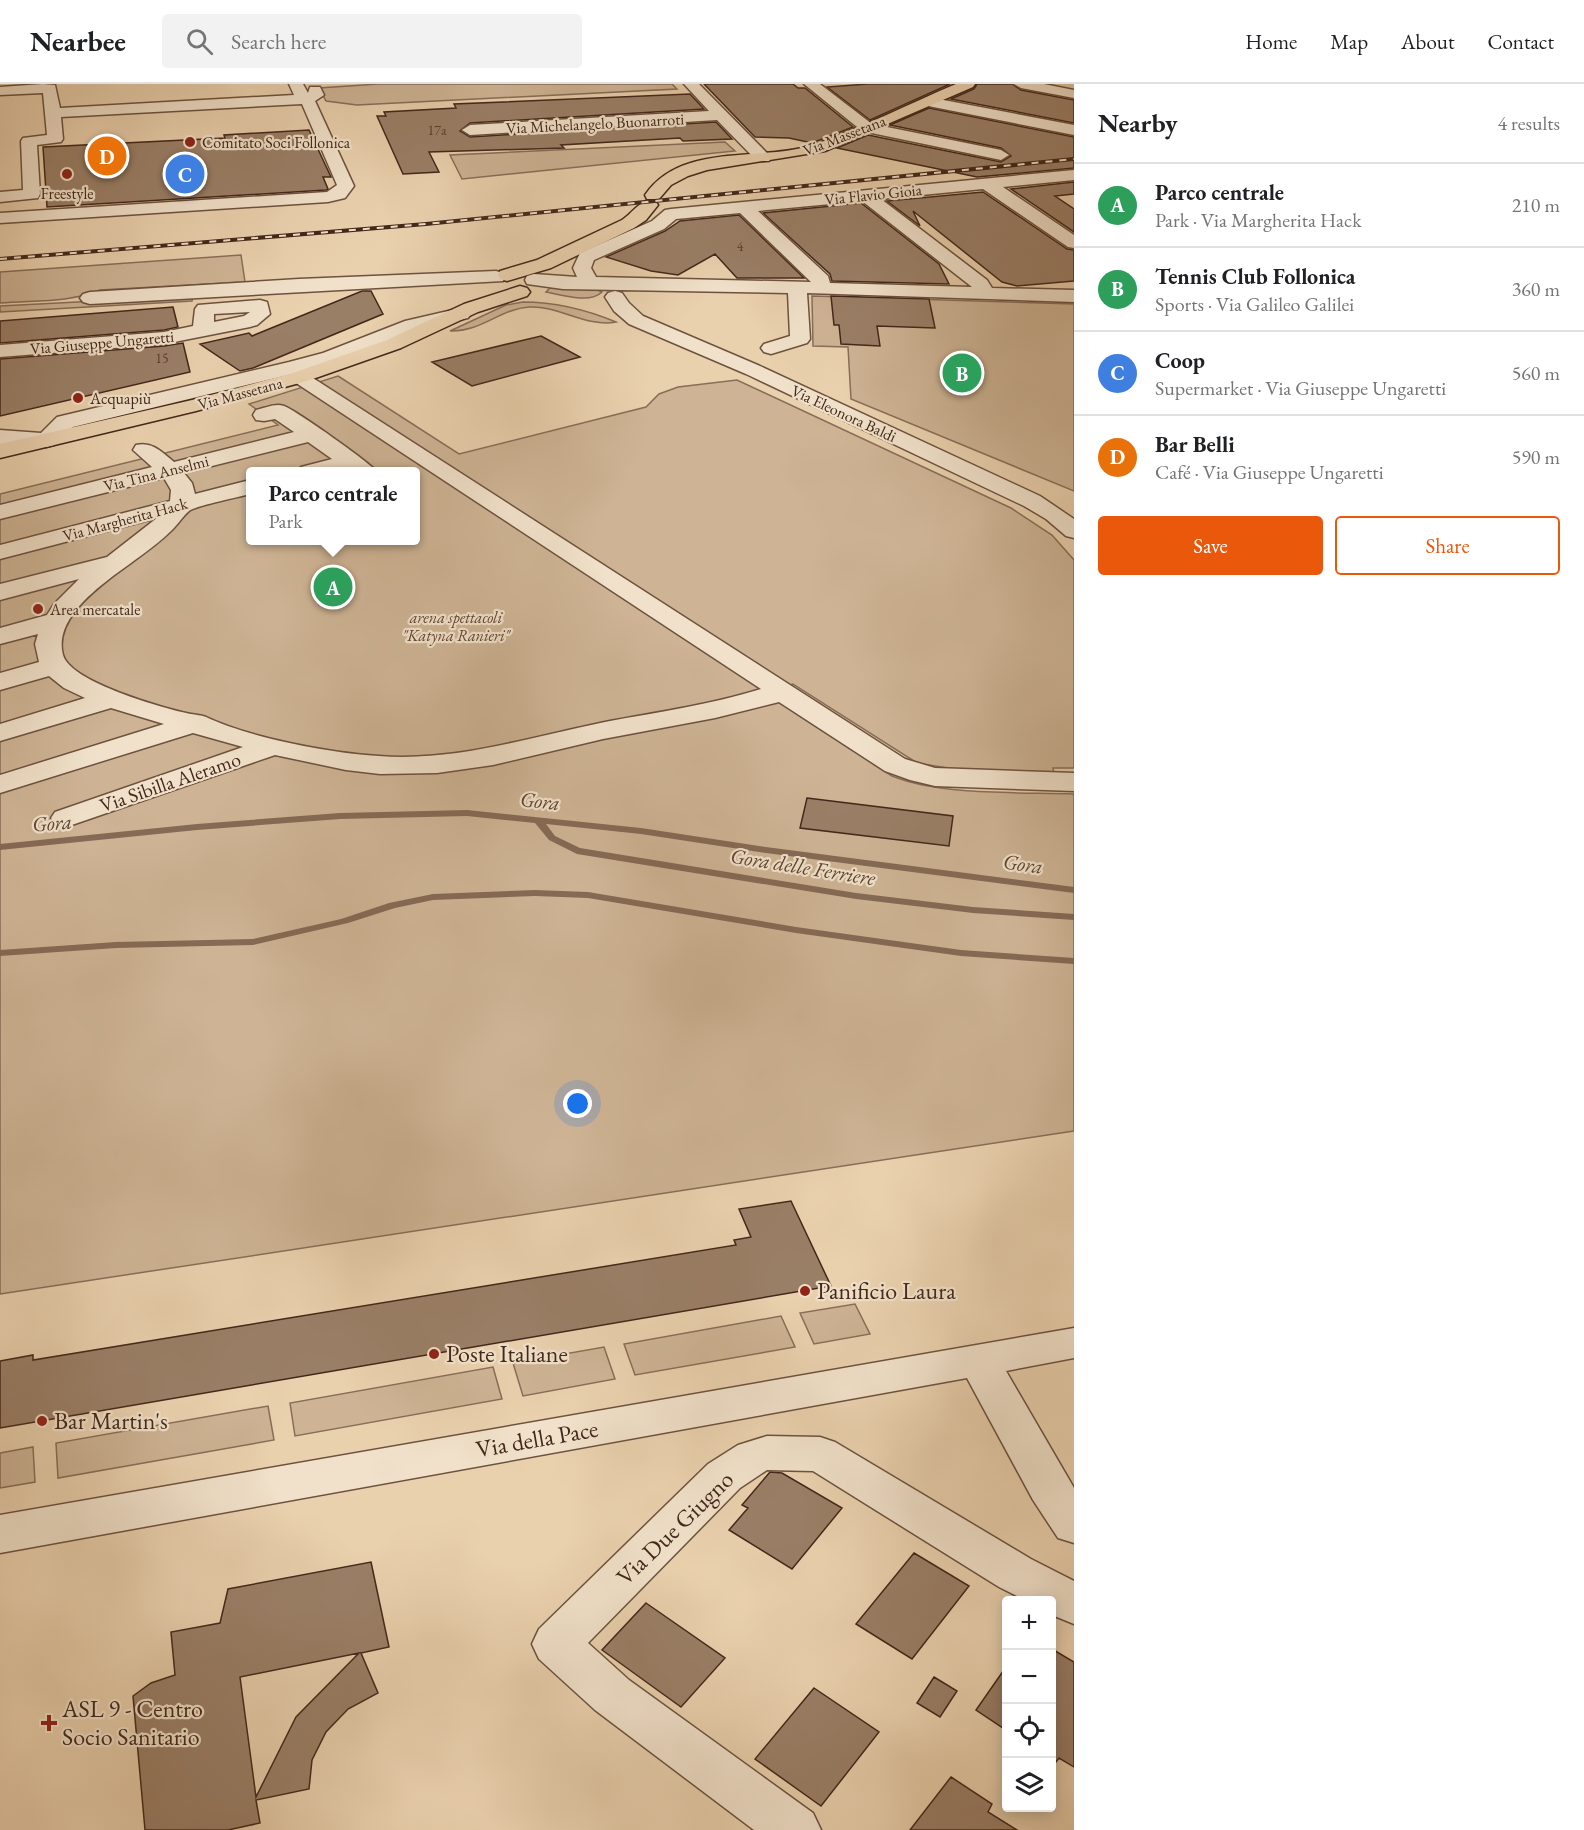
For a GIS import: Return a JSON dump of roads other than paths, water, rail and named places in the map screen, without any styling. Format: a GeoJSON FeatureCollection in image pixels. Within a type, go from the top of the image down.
{"type":"FeatureCollection","features":[{"type":"Feature","properties":{"kind":"main road","name":"Via Massetana"},"geometry":{"type":"LineString","coordinates":[[0,451],[300,377],[394,344],[530,281],[628,224],[640,216],[664,180],[685,170],[711,164],[809,151],[968,84]]}},
{"type":"Feature","properties":{"kind":"main road"},"geometry":{"type":"LineString","coordinates":[[466,311],[493,281],[530,281]]}},
{"type":"Feature","properties":{"kind":"street","name":"Via Michelangelo Buonarroti"},"geometry":{"type":"LineString","coordinates":[[691,84],[763,158]]}},
{"type":"Feature","properties":{"kind":"street"},"geometry":{"type":"LineString","coordinates":[[811,84],[867,128],[1000,155]]}},
{"type":"Feature","properties":{"kind":"street"},"geometry":{"type":"LineString","coordinates":[[929,84],[944,94]]}},
{"type":"Feature","properties":{"kind":"street"},"geometry":{"type":"LineString","coordinates":[[1021,84],[1074,94]]}},
{"type":"Feature","properties":{"kind":"street"},"geometry":{"type":"LineString","coordinates":[[0,91],[50,88],[55,140],[28,141],[32,194],[0,197]]}},
{"type":"Feature","properties":{"kind":"street"},"geometry":{"type":"LineString","coordinates":[[0,218],[328,197],[339,194],[346,186],[304,90],[277,100],[52,113]]}},
{"type":"Feature","properties":{"kind":"street"},"geometry":{"type":"LineString","coordinates":[[928,102],[1074,130]]}},
{"type":"Feature","properties":{"kind":"street","name":"Via Michelangelo Buonarroti"},"geometry":{"type":"LineString","coordinates":[[470,130],[721,115]]}},
{"type":"Feature","properties":{"kind":"street","name":"Via Flavio Gioia"},"geometry":{"type":"LineString","coordinates":[[606,293],[587,277],[582,268],[586,257],[658,225],[671,214],[1074,175]]}},
{"type":"Feature","properties":{"kind":"street"},"geometry":{"type":"LineString","coordinates":[[986,183],[1074,243]]}},
{"type":"Feature","properties":{"kind":"street"},"geometry":{"type":"LineString","coordinates":[[866,195],[980,284],[986,293]]}},
{"type":"Feature","properties":{"kind":"street"},"geometry":{"type":"LineString","coordinates":[[744,207],[821,280],[820,288]]}},
{"type":"Feature","properties":{"kind":"street"},"geometry":{"type":"LineString","coordinates":[[90,298],[447,277],[493,281]]}},
{"type":"Feature","properties":{"kind":"street"},"geometry":{"type":"LineString","coordinates":[[530,281],[606,293],[676,283],[1074,296]]}},
{"type":"Feature","properties":{"kind":"street"},"geometry":{"type":"LineString","coordinates":[[530,281],[574,302]]}},
{"type":"Feature","properties":{"kind":"street"},"geometry":{"type":"LineString","coordinates":[[771,348],[800,339],[796,287]]}},
{"type":"Feature","properties":{"kind":"street","name":"Via Eleonora Baldi"},"geometry":{"type":"LineString","coordinates":[[606,293],[629,316],[753,370],[1032,501],[1054,514],[1074,531]]}},
{"type":"Feature","properties":{"kind":"street"},"geometry":{"type":"LineString","coordinates":[[0,437],[46,440],[65,422],[295,367],[330,357],[412,325],[466,311]]}},
{"type":"Feature","properties":{"kind":"street","name":"Via Giuseppe Ungaretti"},"geometry":{"type":"LineString","coordinates":[[0,351],[164,338],[203,330]]}},
{"type":"Feature","properties":{"kind":"street"},"geometry":{"type":"LineString","coordinates":[[300,377],[776,689],[905,770],[935,777],[1070,784]]}},
{"type":"Feature","properties":{"kind":"street"},"geometry":{"type":"LineString","coordinates":[[264,414],[278,411],[358,466]]}},
{"type":"Feature","properties":{"kind":"street","name":"Via Tina Anselmi"},"geometry":{"type":"LineString","coordinates":[[0,512],[312,434]]}},
{"type":"Feature","properties":{"kind":"street"},"geometry":{"type":"LineString","coordinates":[[144,450],[178,479],[182,487],[181,505],[168,522],[113,562],[61,610],[49,637],[49,648],[54,666],[64,676],[87,690],[274,747],[312,756],[380,765],[444,765],[491,758],[605,731],[707,713],[776,689]]}},
{"type":"Feature","properties":{"kind":"street","name":"Via Margherita Hack"},"geometry":{"type":"LineString","coordinates":[[0,552],[246,488]]}},
{"type":"Feature","properties":{"kind":"street"},"geometry":{"type":"LineString","coordinates":[[0,592],[113,562]]}},
{"type":"Feature","properties":{"kind":"street"},"geometry":{"type":"LineString","coordinates":[[0,636],[55,621]]}},
{"type":"Feature","properties":{"kind":"street"},"geometry":{"type":"LineString","coordinates":[[0,682],[54,666]]}},
{"type":"Feature","properties":{"kind":"street"},"geometry":{"type":"LineString","coordinates":[[0,733],[111,699]]}},
{"type":"Feature","properties":{"kind":"street"},"geometry":{"type":"LineString","coordinates":[[0,784],[196,723]]}},
{"type":"Feature","properties":{"kind":"street","name":"Via Sibilla Aleramo"},"geometry":{"type":"LineString","coordinates":[[66,819],[274,747]]}},
{"type":"Feature","properties":{"kind":"street","name":"Via della Pace"},"geometry":{"type":"LineString","coordinates":[[0,1534],[1074,1343]]}},
{"type":"Feature","properties":{"kind":"street"},"geometry":{"type":"LineString","coordinates":[[978,1359],[1044,1478],[1074,1525]]}},
{"type":"Feature","properties":{"kind":"street","name":"Via Due Giugno"},"geometry":{"type":"LineString","coordinates":[[795,1830],[612,1695],[556,1644],[724,1476],[753,1457],[767,1453],[820,1454],[1016,1573],[1074,1604]]}},
{"type":"Feature","properties":{"kind":"waterway","name":"Gora"},"geometry":{"type":"LineString","coordinates":[[0,847],[197,827],[340,816],[467,813],[538,820]]}},
{"type":"Feature","properties":{"kind":"waterway","name":"Gora"},"geometry":{"type":"LineString","coordinates":[[538,820],[641,831],[759,849],[1074,890]]}},
{"type":"Feature","properties":{"kind":"waterway","name":"Gora delle Ferriere"},"geometry":{"type":"LineString","coordinates":[[538,820],[552,838],[577,851],[856,896],[973,910],[1074,917]]}},
{"type":"Feature","properties":{"kind":"waterway"},"geometry":{"type":"LineString","coordinates":[[0,953],[116,945],[253,942],[344,921],[393,905],[433,897],[535,893],[588,895],[796,930],[961,953],[1074,961]]}},
{"type":"Feature","properties":{"kind":"railway"},"geometry":{"type":"LineString","coordinates":[[0,259],[426,224],[1074,159]]}},
{"type":"Feature","properties":{"kind":"place","name":"Comitato Soci Follonica"},"geometry":{"type":"Point","coordinates":[190,142]}},
{"type":"Feature","properties":{"kind":"place","name":"Bar Belli"},"geometry":{"type":"Point","coordinates":[107,156]}},
{"type":"Feature","properties":{"kind":"place","name":"Freestyle"},"geometry":{"type":"Point","coordinates":[67,174]}},
{"type":"Feature","properties":{"kind":"place","name":"Coop"},"geometry":{"type":"Point","coordinates":[185,174]}},
{"type":"Feature","properties":{"kind":"place","name":"Tennis Club Follonica"},"geometry":{"type":"Point","coordinates":[962,373]}},
{"type":"Feature","properties":{"kind":"place","name":"Acquapiù"},"geometry":{"type":"Point","coordinates":[78,398]}},
{"type":"Feature","properties":{"kind":"place","name":"Parco centrale"},"geometry":{"type":"Point","coordinates":[333,587]}},
{"type":"Feature","properties":{"kind":"place","name":"Area mercatale"},"geometry":{"type":"Point","coordinates":[38,609]}},
{"type":"Feature","properties":{"kind":"place","name":"Panificio Laura"},"geometry":{"type":"Point","coordinates":[805,1291]}},
{"type":"Feature","properties":{"kind":"place","name":"Poste Italiane"},"geometry":{"type":"Point","coordinates":[434,1354]}},
{"type":"Feature","properties":{"kind":"place","name":"Bar Martin's"},"geometry":{"type":"Point","coordinates":[42,1421]}},
{"type":"Feature","properties":{"kind":"place","name":"ASL 9 - Centro Socio Sanitario"},"geometry":{"type":"Point","coordinates":[49,1723]}},
{"type":"Feature","properties":{"kind":"park label","name":"arena spettacoli \"Katyna Ranieri\""},"geometry":{"type":"Point","coordinates":[456,626]}}]}
